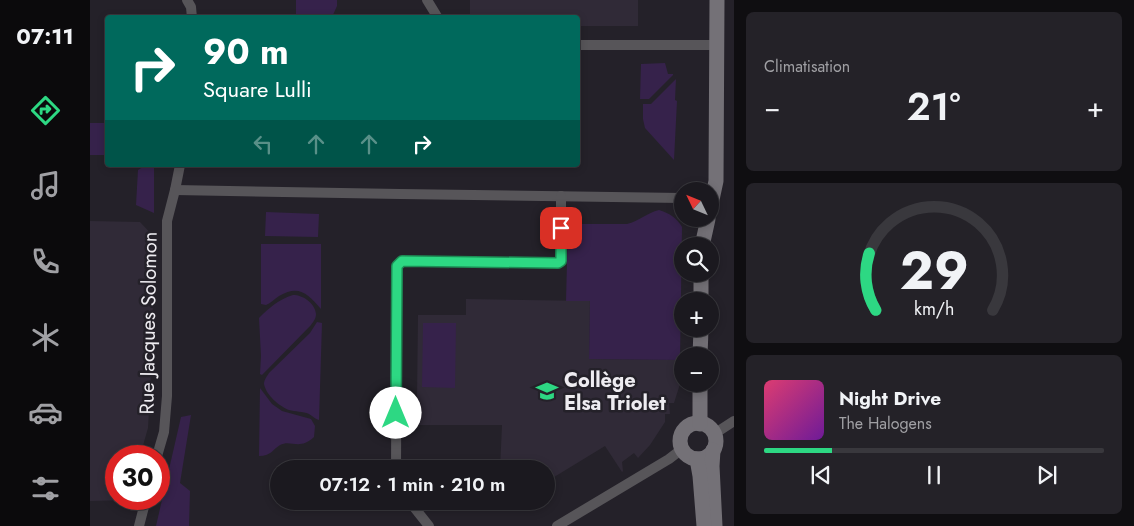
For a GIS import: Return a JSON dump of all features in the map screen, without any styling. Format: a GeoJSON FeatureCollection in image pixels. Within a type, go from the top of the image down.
{"type":"FeatureCollection","features":[{"type":"Feature","properties":{"kind":"main road"},"geometry":{"type":"LineString","coordinates":[[716,182],[717,0]]}},
{"type":"Feature","properties":{"kind":"main road"},"geometry":{"type":"LineString","coordinates":[[700,392],[700,424]]}},
{"type":"Feature","properties":{"kind":"main road"},"geometry":{"type":"LineString","coordinates":[[713,450],[707,457],[697,459],[685,453],[682,449],[681,439],[685,429],[694,424],[700,424],[708,427],[714,434],[716,442],[713,450],[712,466],[715,526]]}},
{"type":"Feature","properties":{"kind":"main road"},"geometry":{"type":"LineString","coordinates":[[697,459],[704,526]]}},
{"type":"Feature","properties":{"kind":"street"},"geometry":{"type":"LineString","coordinates":[[427,0],[436,15]]}},
{"type":"Feature","properties":{"kind":"street"},"geometry":{"type":"LineString","coordinates":[[189,1],[192,15]]}},
{"type":"Feature","properties":{"kind":"street"},"geometry":{"type":"LineString","coordinates":[[580,46],[717,45]]}},
{"type":"Feature","properties":{"kind":"street","name":"Rue Jacques Solomon"},"geometry":{"type":"LineString","coordinates":[[160,445],[164,432],[167,396],[167,221],[180,167]]}},
{"type":"Feature","properties":{"kind":"street"},"geometry":{"type":"LineString","coordinates":[[175,190],[674,198]]}},
{"type":"Feature","properties":{"kind":"street"},"geometry":{"type":"LineString","coordinates":[[396,460],[397,266],[402,261],[558,263],[561,261],[561,196]]}},
{"type":"Feature","properties":{"kind":"street"},"geometry":{"type":"LineString","coordinates":[[714,434],[734,421]]}},
{"type":"Feature","properties":{"kind":"street"},"geometry":{"type":"LineString","coordinates":[[557,526],[669,459],[682,449]]}},
{"type":"Feature","properties":{"kind":"street"},"geometry":{"type":"LineString","coordinates":[[139,526],[143,510]]}},
{"type":"Feature","properties":{"kind":"street"},"geometry":{"type":"LineString","coordinates":[[416,510],[429,526]]}},
{"type":"Feature","properties":{"kind":"shaded area"},"geometry":{"type":"Polygon","coordinates":[[[296,0],[337,0],[337,6],[333,15],[296,15],[296,0]]]}},
{"type":"Feature","properties":{"kind":"shaded area"},"geometry":{"type":"Polygon","coordinates":[[[470,0],[638,0],[638,26],[580,26],[580,15],[470,15],[470,0]]]}},
{"type":"Feature","properties":{"kind":"shaded area"},"geometry":{"type":"Polygon","coordinates":[[[665,63],[668,74],[673,75],[649,99],[640,99],[641,64],[665,63]]]}},
{"type":"Feature","properties":{"kind":"shaded area"},"geometry":{"type":"Polygon","coordinates":[[[676,79],[675,100],[677,101],[674,160],[645,128],[643,104],[651,104],[676,79]]]}},
{"type":"Feature","properties":{"kind":"shaded area"},"geometry":{"type":"Polygon","coordinates":[[[90,123],[105,123],[105,155],[90,155],[90,123]]]}},
{"type":"Feature","properties":{"kind":"shaded area"},"geometry":{"type":"Polygon","coordinates":[[[143,167],[154,167],[154,213],[136,205],[138,170],[143,167]]]}},
{"type":"Feature","properties":{"kind":"shaded area"},"geometry":{"type":"Polygon","coordinates":[[[659,210],[666,213],[674,218],[674,228],[682,228],[682,237],[674,237],[674,282],[681,282],[681,292],[674,292],[674,337],[680,337],[680,347],[674,347],[674,360],[589,359],[590,301],[566,301],[568,224],[627,224],[659,210]]]}},
{"type":"Feature","properties":{"kind":"shaded area"},"geometry":{"type":"Polygon","coordinates":[[[266,212],[319,214],[318,237],[265,236],[266,212]]]}},
{"type":"Feature","properties":{"kind":"shaded area"},"geometry":{"type":"Polygon","coordinates":[[[90,221],[140,222],[154,237],[152,354],[148,428],[143,445],[105,445],[105,501],[90,501],[90,221]]]}},
{"type":"Feature","properties":{"kind":"shaded area"},"geometry":{"type":"Polygon","coordinates":[[[261,244],[321,244],[321,309],[307,295],[298,291],[286,292],[266,305],[261,304],[261,244]]]}},
{"type":"Feature","properties":{"kind":"shaded area"},"geometry":{"type":"Polygon","coordinates":[[[293,295],[304,298],[311,303],[316,314],[315,319],[262,375],[260,374],[259,318],[274,304],[293,295]]]}},
{"type":"Feature","properties":{"kind":"shaded area","name":"Collège Elsa Triolet"},"geometry":{"type":"Polygon","coordinates":[[[466,299],[590,301],[589,359],[674,360],[674,392],[677,392],[674,403],[669,403],[670,414],[665,414],[665,422],[650,445],[638,458],[634,453],[622,462],[622,472],[605,446],[555,477],[555,460],[500,460],[502,425],[408,425],[408,398],[417,398],[418,315],[466,315],[466,299]]]}},
{"type":"Feature","properties":{"kind":"shaded area"},"geometry":{"type":"Polygon","coordinates":[[[317,322],[322,323],[319,420],[307,413],[289,410],[281,406],[270,396],[264,384],[269,373],[310,333],[317,322]]]}},
{"type":"Feature","properties":{"kind":"shaded area"},"geometry":{"type":"Polygon","coordinates":[[[423,323],[456,323],[455,388],[422,387],[423,323]]]}},
{"type":"Feature","properties":{"kind":"shaded area"},"geometry":{"type":"Polygon","coordinates":[[[260,388],[272,404],[282,411],[311,419],[315,426],[314,437],[300,444],[288,443],[280,445],[269,454],[259,456],[260,388]]]}},
{"type":"Feature","properties":{"kind":"shaded area"},"geometry":{"type":"Polygon","coordinates":[[[191,415],[180,483],[190,491],[189,526],[156,526],[160,510],[170,510],[170,465],[181,417],[191,415]]]}},
{"type":"Feature","properties":{"kind":"place","name":"Collège Elsa Triolet"},"geometry":{"type":"Point","coordinates":[547,391]}},
{"type":"Feature","properties":{"kind":"route"},"geometry":{"type":"LineString","coordinates":[[396,413],[397,266],[402,261],[558,263],[561,261],[561,228]]}}]}
